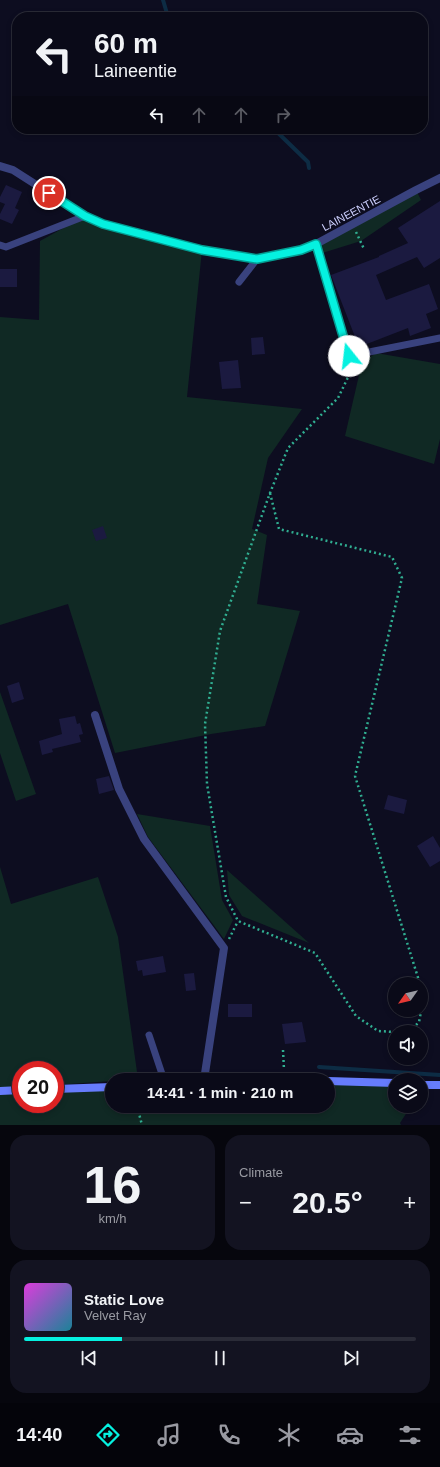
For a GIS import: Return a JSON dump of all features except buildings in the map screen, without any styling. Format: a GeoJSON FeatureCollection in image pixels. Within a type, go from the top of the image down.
{"type":"FeatureCollection","features":[{"type":"Feature","properties":{"kind":"street","name":"LAINEENTIE"},"geometry":{"type":"LineString","coordinates":[[0,166],[13,170],[85,216],[103,224],[202,250],[257,259],[301,250],[316,244],[440,178]]}},
{"type":"Feature","properties":{"kind":"street"},"geometry":{"type":"LineString","coordinates":[[95,715],[119,789],[144,839],[224,948],[205,1073]]}},
{"type":"Feature","properties":{"kind":"street"},"geometry":{"type":"LineString","coordinates":[[335,1080],[388,1083]]}},
{"type":"Feature","properties":{"kind":"street"},"geometry":{"type":"LineString","coordinates":[[428,1085],[440,1085]]}},
{"type":"Feature","properties":{"kind":"street"},"geometry":{"type":"LineString","coordinates":[[64,1089],[105,1087]]}},
{"type":"Feature","properties":{"kind":"street"},"geometry":{"type":"LineString","coordinates":[[0,1091],[12,1090]]}},
{"type":"Feature","properties":{"kind":"lane"},"geometry":{"type":"LineString","coordinates":[[0,245],[6,247],[85,216]]}},
{"type":"Feature","properties":{"kind":"lane"},"geometry":{"type":"LineString","coordinates":[[316,244],[349,356],[440,338]]}},
{"type":"Feature","properties":{"kind":"lane"},"geometry":{"type":"LineString","coordinates":[[239,282],[257,259]]}},
{"type":"Feature","properties":{"kind":"lane"},"geometry":{"type":"LineString","coordinates":[[149,1035],[162,1073]]}},
{"type":"Feature","properties":{"kind":"path"},"geometry":{"type":"LineString","coordinates":[[351,225],[364,249]]}},
{"type":"Feature","properties":{"kind":"path"},"geometry":{"type":"LineString","coordinates":[[349,356],[352,369],[338,398],[288,448],[220,631],[205,724],[207,784],[226,897],[238,921],[315,953],[356,1016],[378,1031],[388,1032]]}},
{"type":"Feature","properties":{"kind":"path"},"geometry":{"type":"LineString","coordinates":[[270,493],[279,529],[392,557],[402,578],[355,776],[418,977]]}},
{"type":"Feature","properties":{"kind":"path"},"geometry":{"type":"LineString","coordinates":[[224,948],[238,921]]}},
{"type":"Feature","properties":{"kind":"path"},"geometry":{"type":"LineString","coordinates":[[283,1050],[285,1073]]}},
{"type":"Feature","properties":{"kind":"path"},"geometry":{"type":"LineString","coordinates":[[139,1113],[142,1125]]}},
{"type":"Feature","properties":{"kind":"green space"},"geometry":{"type":"Polygon","coordinates":[[[416,190],[421,200],[361,241],[319,254],[316,244],[416,190]]]}},
{"type":"Feature","properties":{"kind":"green space"},"geometry":{"type":"Polygon","coordinates":[[[85,216],[202,250],[187,397],[302,409],[268,458],[252,529],[267,535],[257,604],[300,611],[265,726],[211,734],[115,753],[68,604],[0,625],[0,317],[39,320],[40,241],[85,216]]]}},
{"type":"Feature","properties":{"kind":"green space"},"geometry":{"type":"Polygon","coordinates":[[[376,353],[440,364],[440,439],[434,464],[345,436],[362,362],[376,353]]]}},
{"type":"Feature","properties":{"kind":"green space"},"geometry":{"type":"Polygon","coordinates":[[[0,692],[36,794],[16,801],[0,753],[0,692]]]}},
{"type":"Feature","properties":{"kind":"green space"},"geometry":{"type":"Polygon","coordinates":[[[137,814],[210,826],[222,900],[233,920],[224,939],[148,837],[137,814]]]}},
{"type":"Feature","properties":{"kind":"green space"},"geometry":{"type":"Polygon","coordinates":[[[0,867],[11,904],[98,877],[118,937],[137,1073],[105,1073],[105,1081],[64,1084],[64,1061],[12,1061],[12,1087],[0,1088],[0,867]]]}},
{"type":"Feature","properties":{"kind":"green space"},"geometry":{"type":"Polygon","coordinates":[[[227,870],[309,943],[242,916],[229,895],[227,870]]]}},
{"type":"Feature","properties":{"kind":"green space"},"geometry":{"type":"Polygon","coordinates":[[[335,1081],[388,1084],[388,1113],[406,1113],[400,1123],[401,1125],[0,1125],[0,1091],[12,1090],[12,1113],[64,1113],[64,1089],[105,1087],[105,1113],[335,1113],[335,1081]]]}},
{"type":"Feature","properties":{"kind":"waterway"},"geometry":{"type":"LineString","coordinates":[[163,0],[167,12]]}},
{"type":"Feature","properties":{"kind":"waterway"},"geometry":{"type":"LineString","coordinates":[[279,134],[308,162],[309,168]]}},
{"type":"Feature","properties":{"kind":"waterway"},"geometry":{"type":"LineString","coordinates":[[319,1067],[440,1075]]}},
{"type":"Feature","properties":{"kind":"route"},"geometry":{"type":"LineString","coordinates":[[49,193],[85,216],[103,224],[202,250],[257,259],[301,250],[316,244],[349,356]]}}]}
